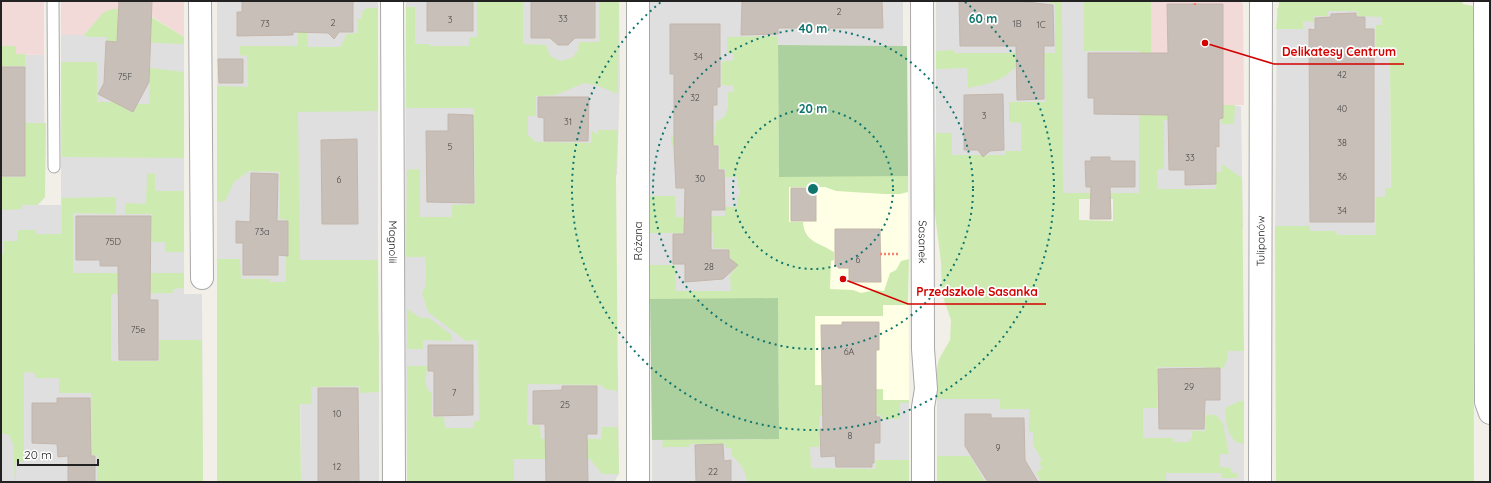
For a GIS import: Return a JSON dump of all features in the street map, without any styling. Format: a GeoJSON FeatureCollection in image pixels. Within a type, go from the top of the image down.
{"type":"FeatureCollection","features":[{"type":"Feature","properties":{"kind":"street"},"geometry":{"type":"LineString","coordinates":[[200,1],[202,278]]}},
{"type":"Feature","properties":{"kind":"street","name":"Magnolii"},"geometry":{"type":"LineString","coordinates":[[392,1],[394,482]]}},
{"type":"Feature","properties":{"kind":"street","name":"Różana"},"geometry":{"type":"LineString","coordinates":[[638,1],[638,482]]}},
{"type":"Feature","properties":{"kind":"street","name":"Sasanek"},"geometry":{"type":"LineString","coordinates":[[922,1],[923,341],[926,389],[924,402],[923,482]]}},
{"type":"Feature","properties":{"kind":"street","name":"Tulipanów"},"geometry":{"type":"LineString","coordinates":[[1260,482],[1261,1]]}},
{"type":"Feature","properties":{"kind":"street"},"geometry":{"type":"LineString","coordinates":[[1485,1],[1486,402],[1490,413]]}},
{"type":"Feature","properties":{"kind":"lane"},"geometry":{"type":"LineString","coordinates":[[53,1],[54,167]]}},
{"type":"Feature","properties":{"kind":"path"},"geometry":{"type":"LineString","coordinates":[[880,254],[890,254]]}},
{"type":"Feature","properties":{"kind":"shaded area"},"geometry":{"type":"Polygon","coordinates":[[[1,1],[44,1],[44,55],[1,54],[1,1]]]}},
{"type":"Feature","properties":{"kind":"shaded area"},"geometry":{"type":"Polygon","coordinates":[[[61,1],[184,1],[184,37],[148,14],[107,12],[104,13],[84,35],[61,35],[61,1]]]}},
{"type":"Feature","properties":{"kind":"shaded area"},"geometry":{"type":"Polygon","coordinates":[[[217,1],[378,1],[378,260],[300,260],[300,291],[217,288],[217,1]]]}},
{"type":"Feature","properties":{"kind":"shaded area"},"geometry":{"type":"Polygon","coordinates":[[[406,1],[619,1],[620,81],[617,175],[490,174],[618,374],[619,474],[614,482],[407,482],[405,272],[406,1]]]}},
{"type":"Feature","properties":{"kind":"shaded area"},"geometry":{"type":"Polygon","coordinates":[[[650,1],[903,1],[903,46],[778,45],[778,298],[650,299],[650,1]]]}},
{"type":"Feature","properties":{"kind":"shaded area"},"geometry":{"type":"Polygon","coordinates":[[[936,1],[1151,1],[1151,105],[1241,106],[1243,229],[1113,199],[1079,199],[936,172],[936,1]]]}},
{"type":"Feature","properties":{"kind":"shaded area"},"geometry":{"type":"Polygon","coordinates":[[[1151,1],[1240,1],[1242,3],[1244,105],[1151,105],[1151,1]]]}},
{"type":"Feature","properties":{"kind":"shaded area"},"geometry":{"type":"Polygon","coordinates":[[[1390,1],[1391,246],[1275,246],[1277,8],[1390,1]]]}},
{"type":"Feature","properties":{"kind":"shaded area"},"geometry":{"type":"Polygon","coordinates":[[[112,9],[184,37],[184,294],[202,294],[203,481],[1,482],[1,54],[44,55],[45,197],[38,205],[61,205],[61,35],[84,35],[112,9]]]}},
{"type":"Feature","properties":{"kind":"shaded area"},"geometry":{"type":"Polygon","coordinates":[[[908,176],[909,400],[779,400],[779,177],[908,176]]]}},
{"type":"Feature","properties":{"kind":"shaded area"},"geometry":{"type":"Polygon","coordinates":[[[379,334],[379,482],[301,482],[300,381],[379,334]]]}},
{"type":"Feature","properties":{"kind":"shaded area"},"geometry":{"type":"Polygon","coordinates":[[[1106,351],[1244,351],[1244,482],[1107,482],[1106,351]]]}},
{"type":"Feature","properties":{"kind":"shaded area"},"geometry":{"type":"Polygon","coordinates":[[[1060,398],[1060,482],[937,482],[937,399],[1060,398]]]}},
{"type":"Feature","properties":{"kind":"shaded area"},"geometry":{"type":"Polygon","coordinates":[[[819,400],[909,400],[909,482],[652,482],[652,440],[663,440],[819,400]]]}},
{"type":"Feature","properties":{"kind":"green space"},"geometry":{"type":"Polygon","coordinates":[[[298,1],[307,31],[308,47],[340,47],[347,34],[358,33],[357,19],[361,19],[363,10],[378,8],[378,111],[298,112],[300,260],[378,260],[379,392],[360,393],[360,386],[311,387],[312,404],[300,404],[301,482],[217,482],[217,259],[240,259],[241,279],[270,279],[270,282],[286,282],[286,219],[280,219],[280,172],[249,171],[234,182],[225,201],[217,202],[217,86],[248,87],[247,56],[240,55],[240,46],[298,46],[298,1]]]}},
{"type":"Feature","properties":{"kind":"green space"},"geometry":{"type":"Polygon","coordinates":[[[477,1],[523,2],[523,44],[546,45],[550,56],[560,61],[572,58],[578,51],[579,42],[599,42],[599,1],[619,1],[618,94],[596,85],[584,83],[556,95],[536,96],[536,116],[528,116],[528,135],[536,142],[591,143],[592,131],[598,135],[598,130],[618,130],[616,175],[618,391],[605,389],[601,385],[528,384],[527,425],[540,425],[541,439],[602,439],[602,427],[618,427],[619,474],[602,474],[590,459],[514,459],[514,482],[407,482],[407,366],[427,366],[426,385],[432,393],[432,417],[444,417],[445,428],[474,428],[474,421],[479,421],[478,340],[466,341],[428,312],[422,293],[426,285],[426,257],[406,257],[407,170],[420,169],[420,217],[452,217],[452,205],[475,204],[474,108],[406,108],[406,7],[415,7],[415,44],[429,44],[430,46],[469,46],[469,37],[477,37],[477,1]]]}},
{"type":"Feature","properties":{"kind":"green space"},"geometry":{"type":"Polygon","coordinates":[[[1050,1],[1062,1],[1063,193],[1139,193],[1139,51],[1084,51],[1084,1],[1151,1],[1151,105],[1235,105],[1234,124],[1221,124],[1221,119],[1164,120],[1164,169],[1157,169],[1157,189],[1216,189],[1216,172],[1222,172],[1222,164],[1242,178],[1244,351],[1228,351],[1227,362],[1223,368],[1216,371],[1205,372],[1205,367],[1157,367],[1157,408],[1143,408],[1143,438],[1173,438],[1173,442],[1189,442],[1189,439],[1192,439],[1192,431],[1205,431],[1206,415],[1216,415],[1223,423],[1229,454],[1220,454],[1220,467],[1231,468],[1231,473],[1237,473],[1237,478],[1222,478],[1222,473],[1166,473],[1166,482],[1042,482],[1036,473],[1042,468],[1039,462],[1042,460],[1033,445],[1033,432],[1029,432],[1029,409],[1000,409],[1000,399],[937,399],[937,368],[939,359],[950,340],[951,320],[942,294],[941,262],[934,206],[936,133],[952,133],[952,155],[1005,155],[1005,151],[1021,151],[1021,123],[1009,122],[1009,102],[1045,102],[1045,67],[1016,67],[1004,77],[987,84],[968,88],[967,68],[936,69],[936,51],[953,50],[954,53],[1055,53],[1055,4],[1049,3],[1050,1]],[[1079,199],[1079,220],[1113,221],[1113,199],[1079,199]]]}},
{"type":"Feature","properties":{"kind":"green space"},"geometry":{"type":"Polygon","coordinates":[[[1279,1],[1462,1],[1463,4],[1473,6],[1474,482],[1276,482],[1275,226],[1310,226],[1310,231],[1336,231],[1337,235],[1376,235],[1376,197],[1385,197],[1385,188],[1391,188],[1390,53],[1376,53],[1376,25],[1382,25],[1382,17],[1357,16],[1358,11],[1328,11],[1328,16],[1314,16],[1314,22],[1303,21],[1303,29],[1276,29],[1279,1]]]}},
{"type":"Feature","properties":{"kind":"green space"},"geometry":{"type":"Polygon","coordinates":[[[112,9],[140,10],[184,37],[184,44],[107,41],[107,37],[88,37],[84,35],[104,12],[112,9]]]}},
{"type":"Feature","properties":{"kind":"green space"},"geometry":{"type":"Polygon","coordinates":[[[778,36],[779,176],[908,176],[908,192],[900,194],[836,191],[825,187],[789,187],[789,222],[803,222],[806,234],[810,238],[834,252],[834,260],[831,261],[830,289],[853,290],[861,293],[875,290],[884,291],[890,273],[896,270],[901,261],[909,259],[908,305],[883,305],[883,316],[815,316],[815,385],[855,385],[855,390],[883,389],[883,400],[909,400],[909,403],[900,403],[900,419],[881,419],[881,415],[819,416],[819,447],[810,447],[811,468],[876,469],[876,460],[909,460],[909,482],[747,482],[738,461],[732,456],[731,448],[725,448],[725,444],[690,444],[690,447],[662,447],[663,440],[779,439],[778,299],[650,299],[650,265],[675,265],[676,291],[731,291],[730,275],[734,271],[734,262],[730,257],[730,249],[713,248],[713,233],[650,233],[650,196],[675,196],[676,217],[725,216],[725,207],[737,207],[737,196],[740,195],[740,188],[738,188],[737,177],[725,177],[725,169],[720,169],[719,145],[671,145],[671,136],[716,135],[716,122],[725,116],[728,107],[728,92],[734,92],[734,86],[722,85],[722,62],[734,60],[734,54],[727,53],[727,37],[778,36]]]}},
{"type":"Feature","properties":{"kind":"green space"},"geometry":{"type":"Polygon","coordinates":[[[778,45],[907,46],[908,176],[779,177],[778,45]]]}},
{"type":"Feature","properties":{"kind":"green space"},"geometry":{"type":"Polygon","coordinates":[[[1,46],[16,46],[16,54],[25,54],[25,66],[1,66],[1,46]]]}},
{"type":"Feature","properties":{"kind":"green space"},"geometry":{"type":"Polygon","coordinates":[[[61,62],[97,62],[97,102],[114,102],[133,113],[138,104],[149,104],[150,68],[184,72],[184,158],[62,157],[61,62]]]}},
{"type":"Feature","properties":{"kind":"green space"},"geometry":{"type":"Polygon","coordinates":[[[25,123],[46,123],[45,197],[37,205],[22,205],[22,209],[1,210],[1,177],[26,177],[25,123]]]}},
{"type":"Feature","properties":{"kind":"green space"},"geometry":{"type":"Polygon","coordinates":[[[147,173],[155,174],[155,191],[184,191],[184,252],[165,252],[165,242],[152,242],[152,214],[125,214],[125,203],[146,204],[147,173]]]}},
{"type":"Feature","properties":{"kind":"green space"},"geometry":{"type":"Polygon","coordinates":[[[116,197],[116,214],[73,213],[73,273],[184,273],[184,288],[173,289],[173,293],[111,294],[111,361],[159,361],[159,340],[202,340],[203,481],[97,482],[97,455],[92,455],[91,393],[59,393],[59,378],[35,378],[35,373],[24,372],[24,462],[16,462],[15,482],[13,444],[9,435],[1,433],[1,254],[4,254],[4,241],[17,241],[18,230],[36,230],[36,234],[62,234],[62,198],[116,197]]]}},
{"type":"Feature","properties":{"kind":"green space"},"geometry":{"type":"Polygon","coordinates":[[[778,298],[779,439],[652,440],[650,299],[778,298]]]}},
{"type":"Feature","properties":{"kind":"green space"},"geometry":{"type":"Polygon","coordinates":[[[407,309],[421,318],[429,318],[452,335],[452,341],[423,340],[423,349],[407,349],[407,309]]]}},
{"type":"Feature","properties":{"kind":"green space"},"geometry":{"type":"Polygon","coordinates":[[[1240,401],[1244,401],[1244,444],[1238,443],[1231,436],[1228,430],[1225,413],[1225,408],[1240,401]]]}},
{"type":"Feature","properties":{"kind":"green space"},"geometry":{"type":"Polygon","coordinates":[[[937,456],[970,456],[985,482],[937,482],[937,456]]]}},
{"type":"Feature","properties":{"kind":"building"},"geometry":{"type":"Polygon","coordinates":[[[119,1],[152,1],[149,82],[133,112],[98,94],[104,83],[106,41],[117,42],[119,1]]]}},
{"type":"Feature","properties":{"kind":"building"},"geometry":{"type":"Polygon","coordinates":[[[242,1],[353,1],[353,32],[339,32],[334,39],[328,33],[293,32],[293,35],[237,36],[237,12],[242,12],[242,1]]]}},
{"type":"Feature","properties":{"kind":"building"},"geometry":{"type":"Polygon","coordinates":[[[427,1],[473,1],[473,31],[427,31],[427,1]]]}},
{"type":"Feature","properties":{"kind":"building"},"geometry":{"type":"Polygon","coordinates":[[[531,1],[595,1],[595,38],[575,38],[568,45],[558,45],[550,38],[531,38],[531,1]]]}},
{"type":"Feature","properties":{"kind":"building"},"geometry":{"type":"Polygon","coordinates":[[[742,1],[882,1],[883,28],[778,28],[778,34],[741,35],[742,1]]]}},
{"type":"Feature","properties":{"kind":"building"},"geometry":{"type":"Polygon","coordinates":[[[959,1],[1018,1],[1053,5],[1054,46],[1044,46],[1044,99],[1017,100],[1016,46],[960,46],[959,1]]]}},
{"type":"Feature","properties":{"kind":"building"},"geometry":{"type":"Polygon","coordinates":[[[1167,4],[1223,4],[1223,118],[1219,119],[1219,147],[1216,146],[1216,184],[1185,185],[1185,170],[1169,170],[1168,115],[1094,114],[1094,98],[1088,98],[1088,53],[1168,53],[1167,4]]]}},
{"type":"Feature","properties":{"kind":"building"},"geometry":{"type":"Polygon","coordinates":[[[1356,13],[1356,17],[1365,17],[1365,29],[1374,29],[1374,222],[1310,222],[1309,29],[1315,30],[1315,18],[1331,17],[1331,14],[1356,13]]]}},
{"type":"Feature","properties":{"kind":"building"},"geometry":{"type":"Polygon","coordinates":[[[670,24],[720,24],[720,87],[717,87],[717,105],[713,105],[713,146],[718,146],[718,170],[724,170],[725,210],[711,210],[711,250],[729,250],[729,258],[738,265],[723,279],[685,282],[685,264],[673,264],[673,234],[684,234],[685,188],[676,188],[674,146],[674,74],[670,74],[670,24]]]}},
{"type":"Feature","properties":{"kind":"building"},"geometry":{"type":"Polygon","coordinates":[[[218,59],[243,59],[243,83],[219,83],[218,59]]]}},
{"type":"Feature","properties":{"kind":"building"},"geometry":{"type":"Polygon","coordinates":[[[1,67],[25,67],[25,176],[1,176],[1,67]]]}},
{"type":"Feature","properties":{"kind":"building"},"geometry":{"type":"Polygon","coordinates":[[[1003,94],[1004,150],[990,151],[983,157],[978,150],[964,150],[964,95],[1003,94]]]}},
{"type":"Feature","properties":{"kind":"building"},"geometry":{"type":"Polygon","coordinates":[[[538,97],[589,97],[588,141],[544,141],[544,118],[538,117],[538,97]]]}},
{"type":"Feature","properties":{"kind":"building"},"geometry":{"type":"Polygon","coordinates":[[[448,114],[473,115],[474,203],[427,202],[426,131],[448,131],[448,114]]]}},
{"type":"Feature","properties":{"kind":"building"},"geometry":{"type":"Polygon","coordinates":[[[357,139],[358,224],[322,224],[321,140],[357,139]]]}},
{"type":"Feature","properties":{"kind":"building"},"geometry":{"type":"Polygon","coordinates":[[[1091,157],[1110,157],[1110,161],[1135,161],[1135,187],[1110,187],[1111,219],[1090,219],[1091,187],[1086,187],[1085,161],[1091,161],[1091,157]]]}},
{"type":"Feature","properties":{"kind":"building"},"geometry":{"type":"Polygon","coordinates":[[[251,173],[278,174],[277,221],[288,221],[288,256],[278,255],[278,275],[243,275],[243,243],[236,243],[236,221],[250,222],[251,173]]]}},
{"type":"Feature","properties":{"kind":"building"},"geometry":{"type":"Polygon","coordinates":[[[791,188],[816,188],[816,221],[791,221],[791,188]]]}},
{"type":"Feature","properties":{"kind":"building"},"geometry":{"type":"Polygon","coordinates":[[[76,216],[151,216],[150,300],[158,300],[158,360],[119,360],[118,266],[100,266],[100,260],[76,260],[76,216]]]}},
{"type":"Feature","properties":{"kind":"building"},"geometry":{"type":"Polygon","coordinates":[[[835,229],[880,229],[881,282],[849,282],[849,268],[838,268],[838,266],[835,266],[835,229]]]}},
{"type":"Feature","properties":{"kind":"building"},"geometry":{"type":"Polygon","coordinates":[[[842,322],[879,322],[879,350],[876,350],[876,417],[880,417],[880,443],[874,443],[874,463],[872,463],[872,467],[836,467],[835,456],[821,457],[820,429],[823,429],[821,325],[842,325],[842,322]]]}},
{"type":"Feature","properties":{"kind":"building"},"geometry":{"type":"Polygon","coordinates":[[[428,345],[473,345],[473,415],[434,416],[434,371],[428,371],[428,345]]]}},
{"type":"Feature","properties":{"kind":"building"},"geometry":{"type":"Polygon","coordinates":[[[1220,368],[1220,400],[1205,400],[1204,429],[1159,429],[1158,369],[1220,368]]]}},
{"type":"Feature","properties":{"kind":"building"},"geometry":{"type":"Polygon","coordinates":[[[562,386],[597,386],[597,434],[587,434],[588,482],[546,482],[545,424],[533,424],[533,391],[562,390],[562,386]]]}},
{"type":"Feature","properties":{"kind":"building"},"geometry":{"type":"Polygon","coordinates":[[[318,388],[358,388],[359,482],[318,482],[318,388]]]}},
{"type":"Feature","properties":{"kind":"building"},"geometry":{"type":"Polygon","coordinates":[[[57,398],[90,398],[91,456],[95,456],[95,482],[68,482],[68,456],[58,457],[57,444],[32,443],[32,403],[57,403],[57,398]]]}},
{"type":"Feature","properties":{"kind":"building"},"geometry":{"type":"Polygon","coordinates":[[[965,414],[991,414],[991,418],[1024,418],[1025,460],[1038,482],[988,482],[965,446],[965,414]]]}},
{"type":"Feature","properties":{"kind":"building"},"geometry":{"type":"Polygon","coordinates":[[[723,444],[724,461],[731,460],[731,482],[696,482],[695,445],[723,444]]]}},
{"type":"Feature","properties":{"kind":"place","name":"Delikatesy Centrum"},"geometry":{"type":"Point","coordinates":[1205,43]}},
{"type":"Feature","properties":{"kind":"place","name":"Przedszkole Sasanka"},"geometry":{"type":"Point","coordinates":[843,279]}}]}
